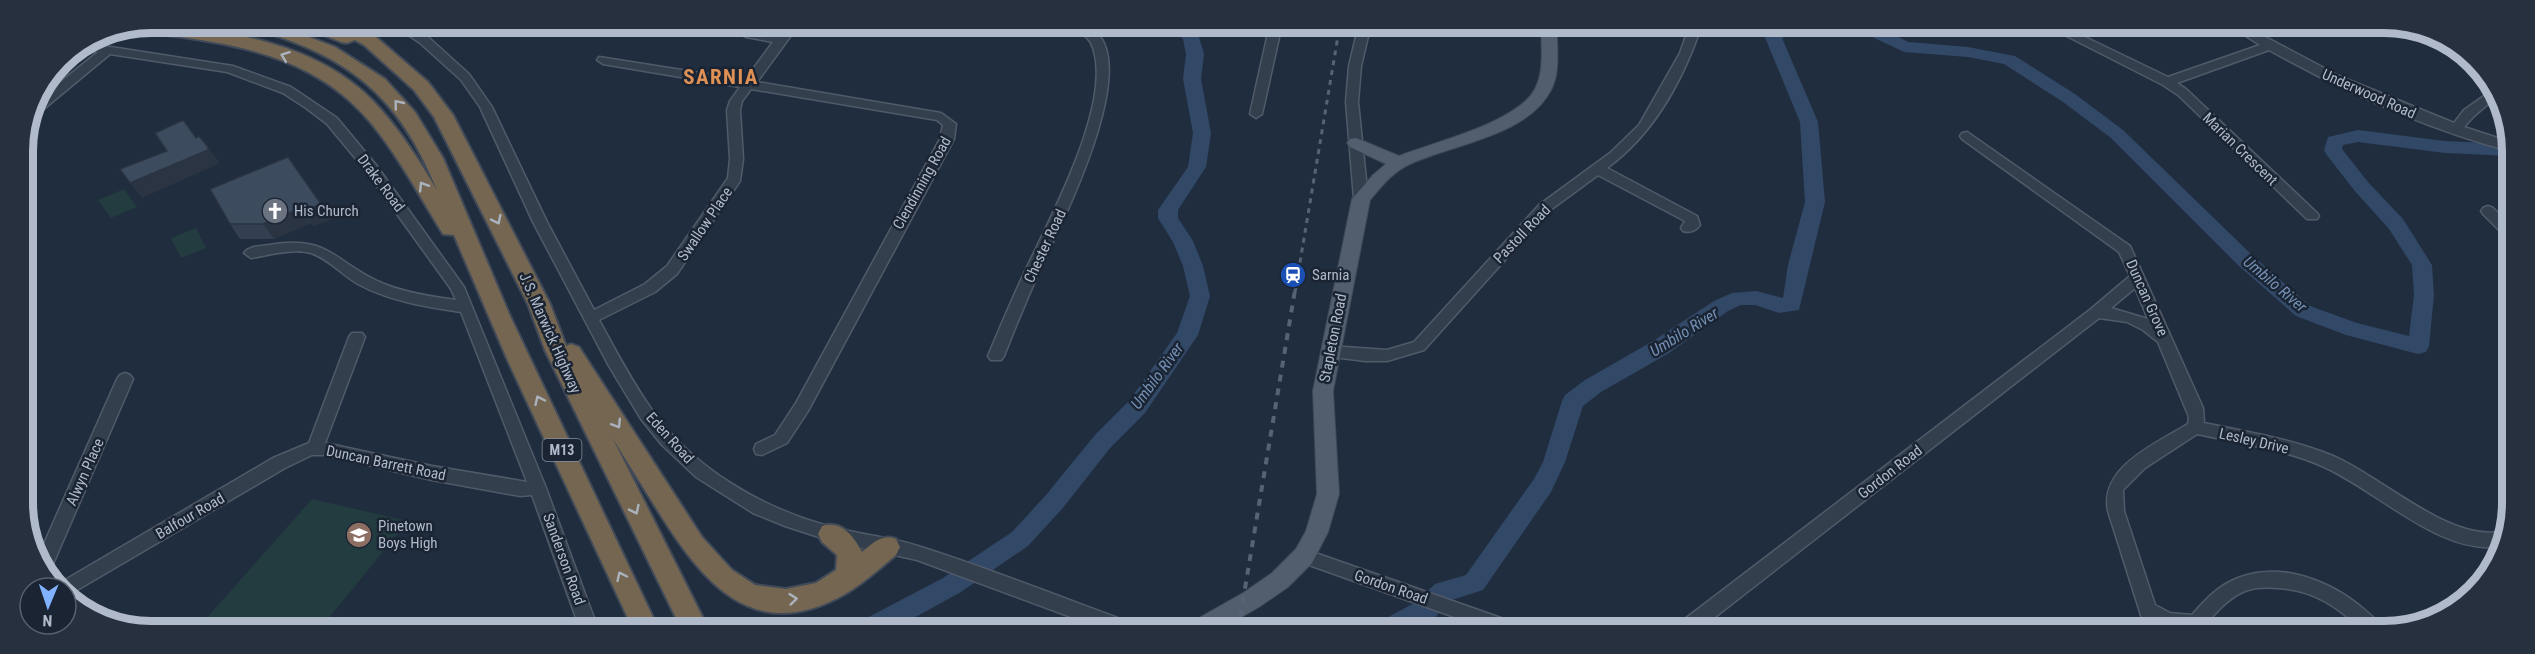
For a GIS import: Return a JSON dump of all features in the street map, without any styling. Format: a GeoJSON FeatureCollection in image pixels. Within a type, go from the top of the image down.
{"type":"FeatureCollection","features":[{"type":"Feature","properties":{"kind":"highway"},"geometry":{"type":"LineString","coordinates":[[186,33],[266,48],[306,64],[346,87],[365,103],[390,134],[478,270]]}},
{"type":"Feature","properties":{"kind":"highway","name":"M13"},"geometry":{"type":"LineString","coordinates":[[284,33],[330,52],[357,67],[392,97],[418,132],[433,160],[478,270],[642,621]]}},
{"type":"Feature","properties":{"kind":"highway","name":"M13"},"geometry":{"type":"LineString","coordinates":[[333,33],[381,54]]}},
{"type":"Feature","properties":{"kind":"highway"},"geometry":{"type":"LineString","coordinates":[[354,33],[370,41],[381,54]]}},
{"type":"Feature","properties":{"kind":"highway","name":"J.S. Marwick Highway"},"geometry":{"type":"LineString","coordinates":[[381,54],[421,86],[443,115],[540,304],[561,361],[691,621]]}},
{"type":"Feature","properties":{"kind":"highway"},"geometry":{"type":"LineString","coordinates":[[540,304],[693,545],[716,572],[737,589],[755,597],[786,600],[820,594],[846,579],[887,547]]}},
{"type":"Feature","properties":{"kind":"highway"},"geometry":{"type":"LineString","coordinates":[[831,534],[850,549],[852,557],[846,579]]}},
{"type":"Feature","properties":{"kind":"main road","name":"Stapleton Road"},"geometry":{"type":"LineString","coordinates":[[1214,621],[1280,580],[1304,556],[1317,532],[1328,494],[1323,391],[1361,200],[1379,177],[1399,163],[1510,120],[1533,104],[1544,90],[1548,76],[1549,33]]}},
{"type":"Feature","properties":{"kind":"main road"},"geometry":{"type":"LineString","coordinates":[[1356,143],[1399,163]]}},
{"type":"Feature","properties":{"kind":"street","name":"Eden Road"},"geometry":{"type":"LineString","coordinates":[[413,33],[452,63],[486,107],[540,222],[614,362],[647,415],[684,457],[731,492],[759,508],[831,534],[948,563],[1012,586],[1095,621]]}},
{"type":"Feature","properties":{"kind":"street"},"geometry":{"type":"LineString","coordinates":[[748,33],[781,40]]}},
{"type":"Feature","properties":{"kind":"street","name":"Swallow Place"},"geometry":{"type":"LineString","coordinates":[[590,318],[650,288],[672,270],[730,188],[738,168],[734,106],[786,33]]}},
{"type":"Feature","properties":{"kind":"street","name":"Chester Road"},"geometry":{"type":"LineString","coordinates":[[996,356],[1053,230],[1092,135],[1100,101],[1102,62],[1096,41],[1088,33]]}},
{"type":"Feature","properties":{"kind":"street"},"geometry":{"type":"LineString","coordinates":[[1256,114],[1274,33]]}},
{"type":"Feature","properties":{"kind":"street"},"geometry":{"type":"LineString","coordinates":[[1361,200],[1352,102],[1353,81],[1363,33]]}},
{"type":"Feature","properties":{"kind":"street","name":"Pastoll Road"},"geometry":{"type":"LineString","coordinates":[[1331,352],[1392,357],[1406,354],[1419,346],[1533,219],[1615,156],[1644,127],[1686,53],[1693,33]]}},
{"type":"Feature","properties":{"kind":"street","name":"Marian Crescent"},"geometry":{"type":"LineString","coordinates":[[2067,33],[2167,82],[2191,100],[2312,216]]}},
{"type":"Feature","properties":{"kind":"street","name":"Underwood Road"},"geometry":{"type":"LineString","coordinates":[[2248,33],[2269,46],[2378,100],[2502,144]]}},
{"type":"Feature","properties":{"kind":"street"},"geometry":{"type":"LineString","coordinates":[[2167,82],[2269,46]]}},
{"type":"Feature","properties":{"kind":"street","name":"Drake Road"},"geometry":{"type":"LineString","coordinates":[[94,48],[229,69],[287,90],[332,121],[371,168],[457,287],[538,488]]}},
{"type":"Feature","properties":{"kind":"street"},"geometry":{"type":"LineString","coordinates":[[44,102],[108,50]]}},
{"type":"Feature","properties":{"kind":"street","name":"Clendinning Road"},"geometry":{"type":"LineString","coordinates":[[603,60],[941,117],[950,124],[951,131],[802,407],[781,439],[762,449]]}},
{"type":"Feature","properties":{"kind":"street"},"geometry":{"type":"LineString","coordinates":[[2456,129],[2469,113],[2489,97]]}},
{"type":"Feature","properties":{"kind":"street","name":"Duncan Grove"},"geometry":{"type":"LineString","coordinates":[[1967,136],[2125,249],[2195,408],[2197,417],[2195,427]]}},
{"type":"Feature","properties":{"kind":"street"},"geometry":{"type":"LineString","coordinates":[[1598,169],[1692,219],[1693,225],[1688,228]]}},
{"type":"Feature","properties":{"kind":"street"},"geometry":{"type":"LineString","coordinates":[[2488,211],[2502,225]]}},
{"type":"Feature","properties":{"kind":"street"},"geometry":{"type":"LineString","coordinates":[[251,253],[299,247],[311,248],[328,254],[367,282],[416,298],[467,307]]}},
{"type":"Feature","properties":{"kind":"street","name":"Gordon Road"},"geometry":{"type":"LineString","coordinates":[[1696,621],[2082,322],[2097,313],[2138,277]]}},
{"type":"Feature","properties":{"kind":"street"},"geometry":{"type":"LineString","coordinates":[[2097,313],[2123,314],[2135,318],[2167,342]]}},
{"type":"Feature","properties":{"kind":"street","name":"Duncan Barrett Road"},"geometry":{"type":"LineString","coordinates":[[357,337],[315,448],[520,489],[538,488]]}},
{"type":"Feature","properties":{"kind":"street","name":"Alwyn Place"},"geometry":{"type":"LineString","coordinates":[[47,558],[125,379]]}},
{"type":"Feature","properties":{"kind":"street"},"geometry":{"type":"LineString","coordinates":[[2151,621],[2116,511],[2114,501],[2116,488],[2131,471],[2195,427]]}},
{"type":"Feature","properties":{"kind":"street","name":"Lesley Drive"},"geometry":{"type":"LineString","coordinates":[[2195,427],[2287,448],[2330,462],[2468,539],[2483,541],[2497,539]]}},
{"type":"Feature","properties":{"kind":"street","name":"Balfour Road"},"geometry":{"type":"LineString","coordinates":[[78,581],[279,463],[315,448]]}},
{"type":"Feature","properties":{"kind":"street","name":"Sanderson Road"},"geometry":{"type":"LineString","coordinates":[[538,488],[586,621]]}},
{"type":"Feature","properties":{"kind":"street","name":"Gordon Road"},"geometry":{"type":"LineString","coordinates":[[1304,556],[1488,621]]}},
{"type":"Feature","properties":{"kind":"street"},"geometry":{"type":"LineString","coordinates":[[2199,621],[2223,596],[2241,584],[2288,580],[2311,585],[2331,593],[2365,621]]}},
{"type":"Feature","properties":{"kind":"street"},"geometry":{"type":"LineString","coordinates":[[2147,609],[2171,621]]}},
{"type":"Feature","properties":{"kind":"green space"},"geometry":{"type":"Polygon","coordinates":[[[124,189],[137,207],[111,218],[98,200],[124,189]]]}},
{"type":"Feature","properties":{"kind":"green space"},"geometry":{"type":"Polygon","coordinates":[[[196,228],[206,248],[181,258],[171,238],[196,228]]]}},
{"type":"Feature","properties":{"kind":"green space"},"geometry":{"type":"Polygon","coordinates":[[[312,499],[408,521],[327,621],[204,621],[312,499]]]}},
{"type":"Feature","properties":{"kind":"building"},"geometry":{"type":"Polygon","coordinates":[[[184,121],[196,138],[199,136],[208,150],[130,183],[120,169],[167,151],[155,133],[184,121]]]}},
{"type":"Feature","properties":{"kind":"building","name":"His Church"},"geometry":{"type":"Polygon","coordinates":[[[288,157],[321,204],[304,212],[301,208],[263,224],[230,224],[210,189],[288,157]]]}},
{"type":"Feature","properties":{"kind":"waterway","name":"Umbilo River"},"geometry":{"type":"LineString","coordinates":[[885,621],[952,585],[1020,539],[1054,502],[1103,441],[1137,407],[1187,335],[1200,296],[1193,266],[1183,241],[1168,218],[1168,210],[1197,167],[1202,133],[1192,79],[1195,54],[1191,37],[1186,33]]}},
{"type":"Feature","properties":{"kind":"waterway","name":"Umbilo River"},"geometry":{"type":"LineString","coordinates":[[1405,621],[1425,610],[1444,592],[1474,583],[1543,485],[1554,462],[1573,401],[1593,386],[1661,347],[1721,306],[1739,298],[1756,298],[1779,306],[1792,305],[1798,265],[1815,202],[1809,122],[1772,35],[1779,33]]}},
{"type":"Feature","properties":{"kind":"waterway","name":"Umbilo River"},"geometry":{"type":"LineString","coordinates":[[1877,33],[1904,47],[1968,52],[2009,60],[2069,98],[2117,134],[2246,261],[2303,311],[2353,330],[2418,346],[2424,295],[2422,265],[2396,224],[2361,186],[2333,150],[2335,141],[2358,136],[2445,147],[2502,150]]}},
{"type":"Feature","properties":{"kind":"railway"},"geometry":{"type":"LineString","coordinates":[[1295,292],[1338,33]]}},
{"type":"Feature","properties":{"kind":"railway"},"geometry":{"type":"LineString","coordinates":[[1240,621],[1295,290]]}},
{"type":"Feature","properties":{"kind":"place","name":"His Church"},"geometry":{"type":"Point","coordinates":[275,211]}},
{"type":"Feature","properties":{"kind":"place","name":"Sarnia"},"geometry":{"type":"Point","coordinates":[1293,275]}},
{"type":"Feature","properties":{"kind":"place","name":"Pinetown Boys High"},"geometry":{"type":"Point","coordinates":[359,535]}},
{"type":"Feature","properties":{"kind":"district","name":"SARNIA"},"geometry":{"type":"Point","coordinates":[721,77]}}]}
